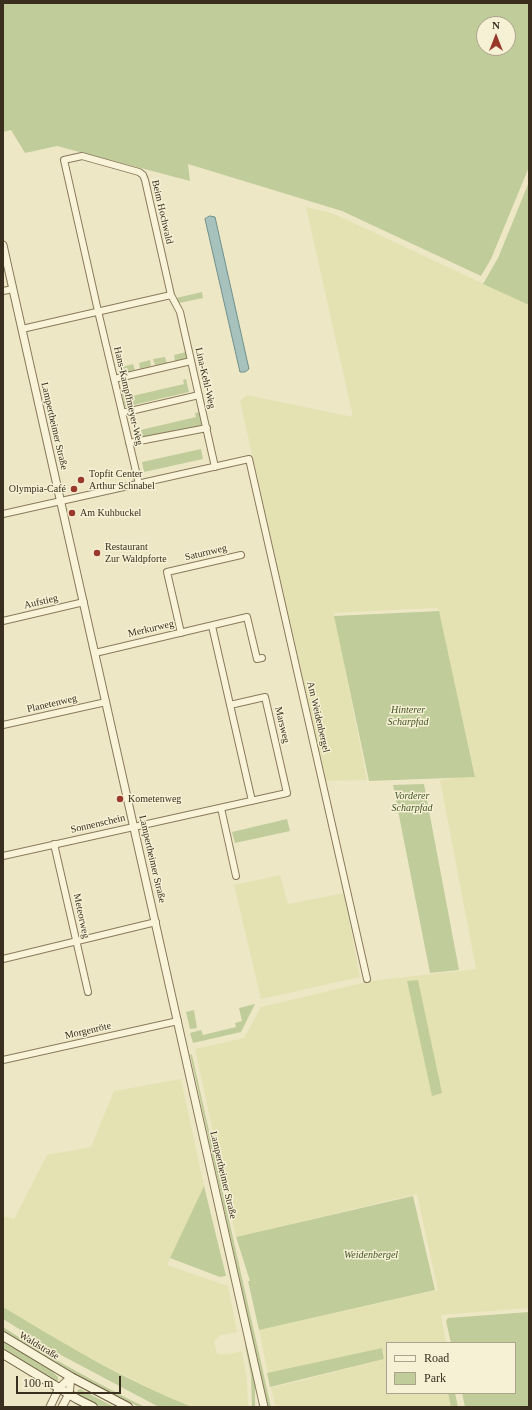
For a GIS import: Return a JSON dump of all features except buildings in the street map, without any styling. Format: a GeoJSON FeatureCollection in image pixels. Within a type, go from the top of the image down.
{"type":"FeatureCollection","features":[{"type":"Feature","properties":{"kind":"main road","name":"Waldstraße"},"geometry":{"type":"LineString","coordinates":[[3,1336],[71,1377],[128,1407]]}},
{"type":"Feature","properties":{"kind":"main road"},"geometry":{"type":"LineString","coordinates":[[3,1354],[93,1407]]}},
{"type":"Feature","properties":{"kind":"street","name":"Beim Hochwald"},"geometry":{"type":"LineString","coordinates":[[98,311],[64,160],[82,156],[139,172],[143,175],[171,294]]}},
{"type":"Feature","properties":{"kind":"street","name":"Lampertheimer Straße"},"geometry":{"type":"LineString","coordinates":[[3,245],[264,1407]]}},
{"type":"Feature","properties":{"kind":"street"},"geometry":{"type":"LineString","coordinates":[[3,291],[13,289]]}},
{"type":"Feature","properties":{"kind":"street"},"geometry":{"type":"LineString","coordinates":[[22,329],[171,294]]}},
{"type":"Feature","properties":{"kind":"street","name":"Lina-Kehl-Weg"},"geometry":{"type":"LineString","coordinates":[[171,294],[180,312],[215,467]]}},
{"type":"Feature","properties":{"kind":"street","name":"Hans-Kampffmeyer-Weg"},"geometry":{"type":"LineString","coordinates":[[98,311],[139,484]]}},
{"type":"Feature","properties":{"kind":"street"},"geometry":{"type":"LineString","coordinates":[[114,379],[191,361]]}},
{"type":"Feature","properties":{"kind":"street"},"geometry":{"type":"LineString","coordinates":[[122,413],[199,395]]}},
{"type":"Feature","properties":{"kind":"street"},"geometry":{"type":"LineString","coordinates":[[129,443],[206,428]]}},
{"type":"Feature","properties":{"kind":"street","name":"Am Weidenbergel"},"geometry":{"type":"LineString","coordinates":[[215,467],[249,460],[367,979]]}},
{"type":"Feature","properties":{"kind":"street"},"geometry":{"type":"LineString","coordinates":[[3,514],[215,467]]}},
{"type":"Feature","properties":{"kind":"street","name":"Saturnweg"},"geometry":{"type":"LineString","coordinates":[[181,633],[167,572],[241,555]]}},
{"type":"Feature","properties":{"kind":"street","name":"Aufstieg"},"geometry":{"type":"LineString","coordinates":[[3,621],[84,602]]}},
{"type":"Feature","properties":{"kind":"street","name":"Merkurweg"},"geometry":{"type":"LineString","coordinates":[[95,653],[247,617],[257,659],[262,658]]}},
{"type":"Feature","properties":{"kind":"street"},"geometry":{"type":"LineString","coordinates":[[212,626],[252,801]]}},
{"type":"Feature","properties":{"kind":"street","name":"Marsweg"},"geometry":{"type":"LineString","coordinates":[[230,705],[265,697],[287,793]]}},
{"type":"Feature","properties":{"kind":"street","name":"Planetenweg"},"geometry":{"type":"LineString","coordinates":[[3,726],[106,702]]}},
{"type":"Feature","properties":{"kind":"street","name":"Sonnenschein"},"geometry":{"type":"LineString","coordinates":[[3,856],[287,793]]}},
{"type":"Feature","properties":{"kind":"street"},"geometry":{"type":"LineString","coordinates":[[221,808],[236,876]]}},
{"type":"Feature","properties":{"kind":"street","name":"Meteorweg"},"geometry":{"type":"LineString","coordinates":[[54,844],[88,992]]}},
{"type":"Feature","properties":{"kind":"street"},"geometry":{"type":"LineString","coordinates":[[3,959],[66,945],[76,941],[156,922]]}},
{"type":"Feature","properties":{"kind":"street","name":"Morgenröte"},"geometry":{"type":"LineString","coordinates":[[3,1060],[178,1020]]}},
{"type":"Feature","properties":{"kind":"street"},"geometry":{"type":"LineString","coordinates":[[50,1407],[59,1388],[71,1377]]}},
{"type":"Feature","properties":{"kind":"street"},"geometry":{"type":"LineString","coordinates":[[62,1407],[69,1394],[71,1377]]}},
{"type":"Feature","properties":{"kind":"shaded area"},"geometry":{"type":"Polygon","coordinates":[[[306,207],[328,212],[343,218],[529,305],[529,1308],[441,1315],[446,1342],[386,1342],[386,1394],[448,1394],[451,1407],[276,1407],[271,1388],[385,1359],[382,1348],[268,1373],[259,1330],[438,1290],[417,1194],[236,1237],[195,1049],[244,1038],[261,1007],[371,981],[476,969],[440,780],[475,775],[438,608],[334,613],[367,780],[326,781],[240,401],[247,395],[353,417],[306,207]]]}},
{"type":"Feature","properties":{"kind":"shaded area"},"geometry":{"type":"Polygon","coordinates":[[[280,875],[288,904],[344,893],[360,977],[261,999],[234,885],[280,875]]]}},
{"type":"Feature","properties":{"kind":"shaded area"},"geometry":{"type":"Polygon","coordinates":[[[181,1079],[204,1186],[167,1265],[228,1286],[237,1332],[221,1335],[214,1341],[217,1354],[228,1354],[242,1351],[247,1380],[248,1407],[192,1407],[167,1397],[68,1347],[3,1307],[3,1216],[14,1219],[47,1155],[91,1147],[114,1091],[181,1079]]]}},
{"type":"Feature","properties":{"kind":"green space"},"geometry":{"type":"Polygon","coordinates":[[[5,3],[529,3],[529,167],[491,259],[481,276],[342,211],[188,164],[190,181],[57,146],[25,153],[11,130],[3,132],[3,7],[5,3]]]}},
{"type":"Feature","properties":{"kind":"green space"},"geometry":{"type":"Polygon","coordinates":[[[529,182],[529,305],[483,284],[498,258],[529,182]]]}},
{"type":"Feature","properties":{"kind":"green space"},"geometry":{"type":"Polygon","coordinates":[[[202,292],[203,298],[179,303],[176,298],[202,292]]]}},
{"type":"Feature","properties":{"kind":"green space"},"geometry":{"type":"Polygon","coordinates":[[[186,352],[187,358],[175,361],[174,355],[186,352]]]}},
{"type":"Feature","properties":{"kind":"green space"},"geometry":{"type":"Polygon","coordinates":[[[165,357],[167,363],[155,365],[153,359],[165,357]]]}},
{"type":"Feature","properties":{"kind":"green space"},"geometry":{"type":"Polygon","coordinates":[[[150,360],[151,366],[140,369],[139,363],[150,360]]]}},
{"type":"Feature","properties":{"kind":"green space"},"geometry":{"type":"Polygon","coordinates":[[[133,364],[135,370],[123,373],[122,367],[133,364]]]}},
{"type":"Feature","properties":{"kind":"green space"},"geometry":{"type":"Polygon","coordinates":[[[186,379],[189,392],[125,407],[122,393],[126,392],[128,397],[184,384],[183,380],[186,379]]]}},
{"type":"Feature","properties":{"kind":"green space"},"geometry":{"type":"Polygon","coordinates":[[[199,412],[202,425],[138,440],[136,431],[196,417],[195,413],[199,412]]]}},
{"type":"Feature","properties":{"kind":"green space"},"geometry":{"type":"Polygon","coordinates":[[[201,449],[203,459],[144,472],[142,462],[201,449]]]}},
{"type":"Feature","properties":{"kind":"green space","name":"Hinterer Scharpfad"},"geometry":{"type":"Polygon","coordinates":[[[439,611],[475,777],[369,781],[334,616],[439,611]]]}},
{"type":"Feature","properties":{"kind":"green space","name":"Vorderer Scharpfad"},"geometry":{"type":"Polygon","coordinates":[[[424,784],[459,970],[430,973],[393,785],[424,784]]]}},
{"type":"Feature","properties":{"kind":"green space"},"geometry":{"type":"Polygon","coordinates":[[[287,819],[290,831],[235,843],[232,832],[287,819]]]}},
{"type":"Feature","properties":{"kind":"green space"},"geometry":{"type":"Polygon","coordinates":[[[418,980],[442,1093],[432,1096],[407,981],[418,980]]]}},
{"type":"Feature","properties":{"kind":"green space"},"geometry":{"type":"Polygon","coordinates":[[[255,1004],[241,1032],[193,1043],[190,1033],[201,1030],[203,1035],[236,1027],[235,1023],[242,1021],[239,1008],[255,1004]]]}},
{"type":"Feature","properties":{"kind":"green space"},"geometry":{"type":"Polygon","coordinates":[[[194,1010],[197,1028],[190,1029],[186,1012],[194,1010]]]}},
{"type":"Feature","properties":{"kind":"green space"},"geometry":{"type":"Polygon","coordinates":[[[190,1054],[192,1055],[271,1407],[268,1407],[190,1054]]]}},
{"type":"Feature","properties":{"kind":"green space"},"geometry":{"type":"Polygon","coordinates":[[[204,1186],[226,1276],[220,1277],[170,1258],[204,1186]]]}},
{"type":"Feature","properties":{"kind":"green space","name":"Weidenbergel"},"geometry":{"type":"Polygon","coordinates":[[[413,1196],[435,1290],[259,1330],[248,1281],[250,1281],[236,1237],[413,1196]]]}},
{"type":"Feature","properties":{"kind":"green space"},"geometry":{"type":"Polygon","coordinates":[[[3,1307],[119,1374],[192,1407],[159,1407],[61,1355],[3,1319],[3,1307]]]}},
{"type":"Feature","properties":{"kind":"green space"},"geometry":{"type":"Polygon","coordinates":[[[529,1312],[529,1407],[465,1407],[462,1394],[516,1394],[516,1342],[451,1342],[446,1321],[448,1318],[529,1312]]]}},
{"type":"Feature","properties":{"kind":"green space"},"geometry":{"type":"Polygon","coordinates":[[[3,1327],[73,1369],[145,1407],[139,1407],[71,1372],[3,1331],[3,1327]]]}},
{"type":"Feature","properties":{"kind":"green space"},"geometry":{"type":"Polygon","coordinates":[[[3,1341],[51,1370],[58,1377],[58,1381],[56,1382],[3,1350],[3,1341]]]}},
{"type":"Feature","properties":{"kind":"green space"},"geometry":{"type":"Polygon","coordinates":[[[245,1345],[247,1345],[255,1382],[255,1407],[252,1407],[251,1375],[245,1345]]]}},
{"type":"Feature","properties":{"kind":"green space"},"geometry":{"type":"Polygon","coordinates":[[[382,1348],[384,1359],[270,1387],[267,1373],[382,1348]]]}},
{"type":"Feature","properties":{"kind":"green space"},"geometry":{"type":"Polygon","coordinates":[[[80,1389],[114,1407],[101,1407],[77,1394],[77,1391],[80,1389]]]}},
{"type":"Feature","properties":{"kind":"green space"},"geometry":{"type":"Polygon","coordinates":[[[448,1394],[455,1394],[458,1407],[451,1407],[448,1394]]]}},
{"type":"Feature","properties":{"kind":"water"},"geometry":{"type":"Polygon","coordinates":[[[210,216],[215,217],[249,369],[245,372],[240,372],[205,219],[210,216]]]}},
{"type":"Feature","properties":{"kind":"place","name":"Topfit Center Arthur Schnabel"},"geometry":{"type":"Point","coordinates":[81,480]}},
{"type":"Feature","properties":{"kind":"place","name":"Olympia-Café"},"geometry":{"type":"Point","coordinates":[74,489]}},
{"type":"Feature","properties":{"kind":"place","name":"Am Kuhbuckel"},"geometry":{"type":"Point","coordinates":[72,513]}},
{"type":"Feature","properties":{"kind":"place","name":"Restaurant Zur Waldpforte"},"geometry":{"type":"Point","coordinates":[97,553]}},
{"type":"Feature","properties":{"kind":"place","name":"Kometenweg"},"geometry":{"type":"Point","coordinates":[120,799]}}]}
